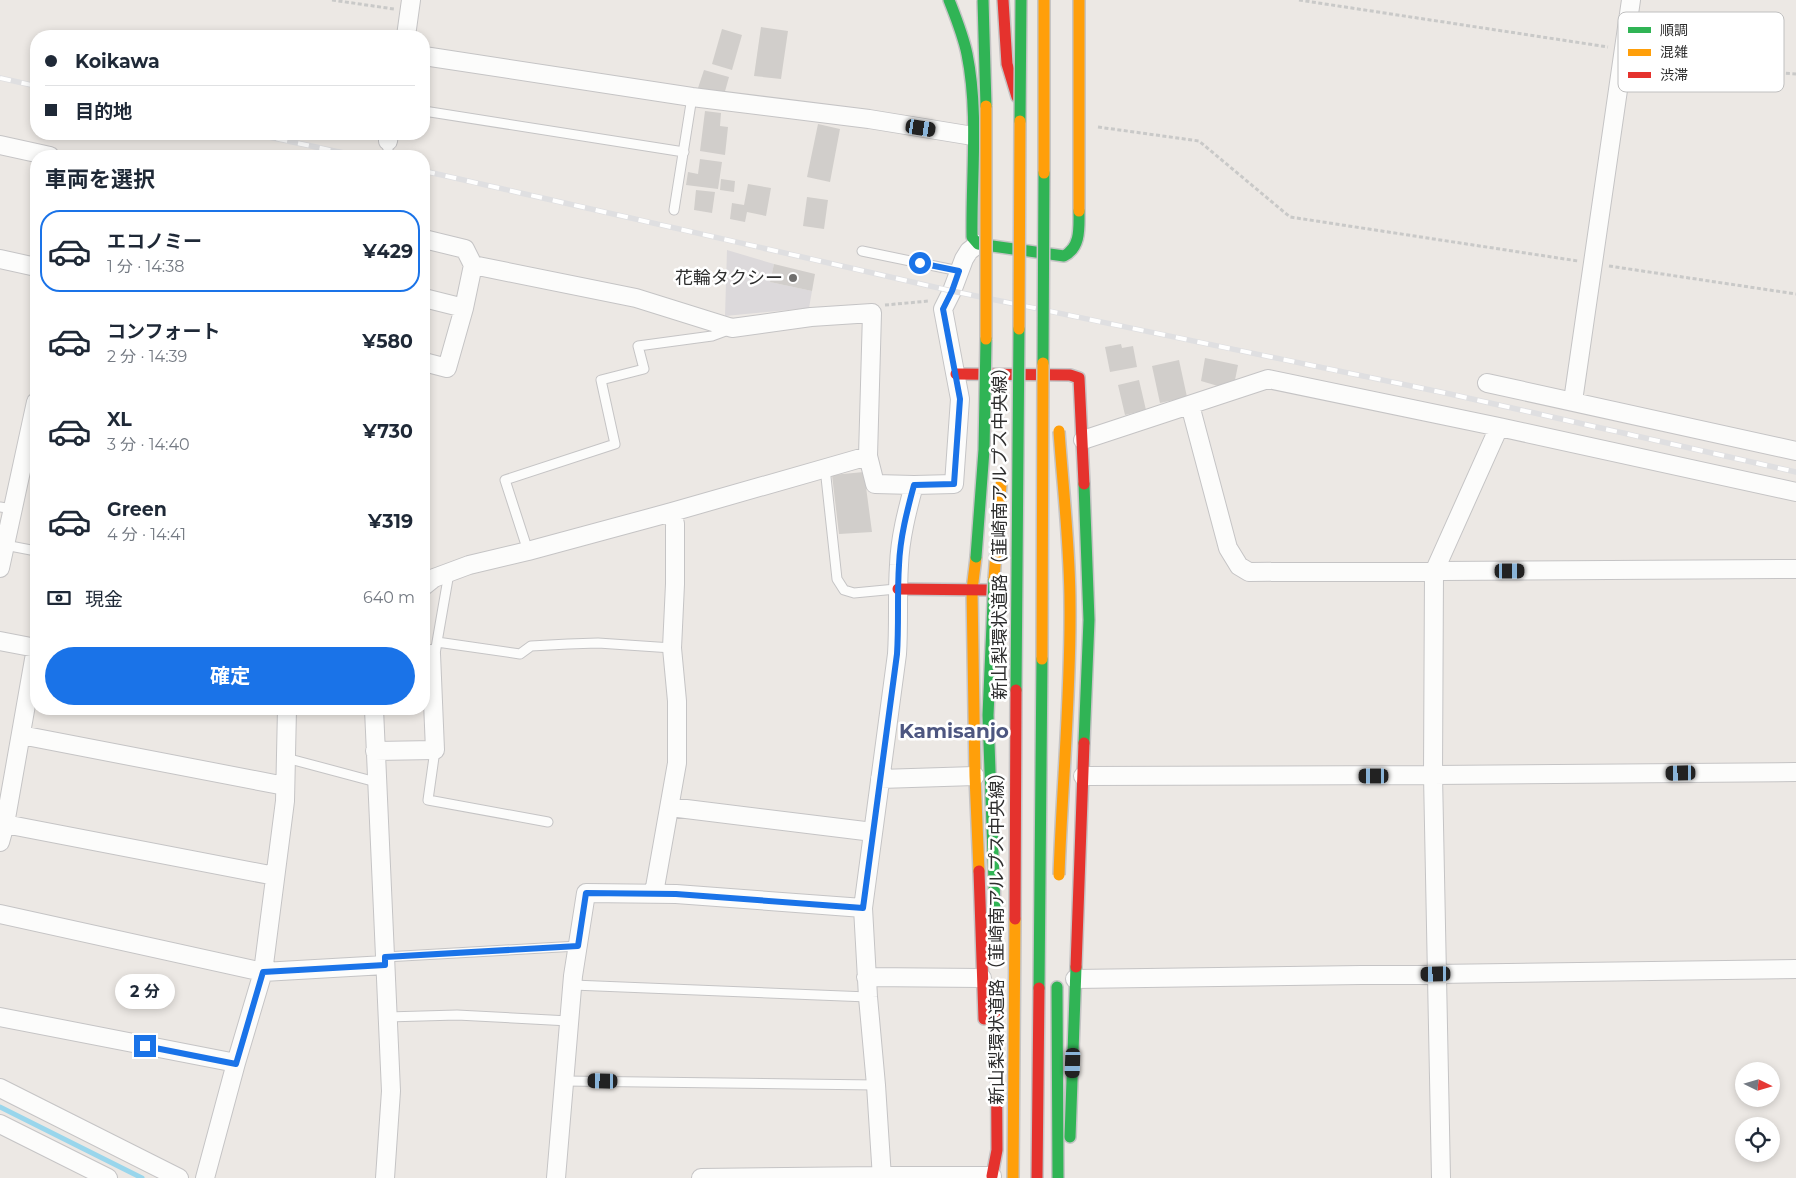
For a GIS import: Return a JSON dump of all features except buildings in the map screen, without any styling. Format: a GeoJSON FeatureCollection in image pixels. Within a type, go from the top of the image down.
{"type":"FeatureCollection","features":[{"type":"Feature","properties":{"kind":"main road"},"geometry":{"type":"LineString","coordinates":[[949,0],[959,25],[967,62],[973,136],[972,237],[978,244],[1064,256],[1070,253],[1077,243],[1079,233],[1079,0]]}},
{"type":"Feature","properties":{"kind":"main road"},"geometry":{"type":"LineString","coordinates":[[983,0],[987,126],[986,359],[984,450],[972,590],[975,776],[992,980],[997,1150],[992,1177]]}},
{"type":"Feature","properties":{"kind":"main road"},"geometry":{"type":"LineString","coordinates":[[1003,0],[1007,64],[1020,108]]}},
{"type":"Feature","properties":{"kind":"main road","name":"新山梨環状道路（韮崎南アルプス中央線）"},"geometry":{"type":"LineString","coordinates":[[1013,1178],[1021,0]]}},
{"type":"Feature","properties":{"kind":"main road"},"geometry":{"type":"LineString","coordinates":[[1038,1178],[1043,543],[1042,202],[1044,0]]}},
{"type":"Feature","properties":{"kind":"main road"},"geometry":{"type":"LineString","coordinates":[[1044,70],[1055,0]]}},
{"type":"Feature","properties":{"kind":"main road"},"geometry":{"type":"LineString","coordinates":[[1007,384],[1019,200]]}},
{"type":"Feature","properties":{"kind":"main road"},"geometry":{"type":"LineString","coordinates":[[1042,202],[1056,389]]}},
{"type":"Feature","properties":{"kind":"main road"},"geometry":{"type":"LineString","coordinates":[[956,374],[1070,374],[1078,378],[1088,593],[1076,979],[1063,1163],[1058,1178]]}},
{"type":"Feature","properties":{"kind":"main road"},"geometry":{"type":"LineString","coordinates":[[1058,418],[1070,606],[1069,663],[1060,816],[1059,885]]}},
{"type":"Feature","properties":{"kind":"main road"},"geometry":{"type":"LineString","coordinates":[[996,947],[988,714],[991,614],[1002,471]]}},
{"type":"Feature","properties":{"kind":"main road"},"geometry":{"type":"LineString","coordinates":[[898,589],[1088,593]]}},
{"type":"Feature","properties":{"kind":"main road"},"geometry":{"type":"LineString","coordinates":[[984,1027],[992,980]]}},
{"type":"Feature","properties":{"kind":"main road"},"geometry":{"type":"LineString","coordinates":[[1058,983],[1063,1163],[1068,1178]]}},
{"type":"Feature","properties":{"kind":"main road"},"geometry":{"type":"LineString","coordinates":[[985,1056],[988,1153],[992,1177]]}},
{"type":"Feature","properties":{"kind":"street"},"geometry":{"type":"LineString","coordinates":[[407,30],[410,6]]}},
{"type":"Feature","properties":{"kind":"street"},"geometry":{"type":"LineString","coordinates":[[430,57],[692,97],[869,119],[973,136]]}},
{"type":"Feature","properties":{"kind":"street"},"geometry":{"type":"LineString","coordinates":[[1573,401],[1618,90]]}},
{"type":"Feature","properties":{"kind":"street"},"geometry":{"type":"LineString","coordinates":[[0,145],[30,152]]}},
{"type":"Feature","properties":{"kind":"street"},"geometry":{"type":"LineString","coordinates":[[430,240],[465,249],[473,265],[464,308],[447,368],[430,364]]}},
{"type":"Feature","properties":{"kind":"street"},"geometry":{"type":"LineString","coordinates":[[473,265],[636,298],[732,328],[810,317],[872,313],[868,456],[875,484],[954,484],[960,399],[943,309],[964,260],[978,244]]}},
{"type":"Feature","properties":{"kind":"street"},"geometry":{"type":"LineString","coordinates":[[0,259],[30,266]]}},
{"type":"Feature","properties":{"kind":"street"},"geometry":{"type":"LineString","coordinates":[[430,300],[464,308]]}},
{"type":"Feature","properties":{"kind":"street"},"geometry":{"type":"LineString","coordinates":[[1082,440],[1268,379],[1796,492]]}},
{"type":"Feature","properties":{"kind":"street"},"geometry":{"type":"LineString","coordinates":[[1487,383],[1796,451]]}},
{"type":"Feature","properties":{"kind":"street"},"geometry":{"type":"LineString","coordinates":[[1190,405],[1228,548],[1239,566],[1250,572],[1796,569]]}},
{"type":"Feature","properties":{"kind":"street"},"geometry":{"type":"LineString","coordinates":[[1441,1178],[1433,776],[1434,572],[1499,427]]}},
{"type":"Feature","properties":{"kind":"street"},"geometry":{"type":"LineString","coordinates":[[430,581],[468,565],[528,551],[672,512],[868,456]]}},
{"type":"Feature","properties":{"kind":"street"},"geometry":{"type":"LineString","coordinates":[[0,568],[5,545],[6,508],[30,457]]}},
{"type":"Feature","properties":{"kind":"street"},"geometry":{"type":"LineString","coordinates":[[882,1177],[866,977],[863,908],[897,654],[901,540],[914,485]]}},
{"type":"Feature","properties":{"kind":"street"},"geometry":{"type":"LineString","coordinates":[[654,893],[676,763],[677,702],[672,648],[675,524],[672,512]]}},
{"type":"Feature","properties":{"kind":"street"},"geometry":{"type":"LineString","coordinates":[[0,641],[30,647]]}},
{"type":"Feature","properties":{"kind":"street"},"geometry":{"type":"LineString","coordinates":[[375,751],[435,750],[430,650]]}},
{"type":"Feature","properties":{"kind":"street"},"geometry":{"type":"LineString","coordinates":[[0,842],[5,824],[30,683]]}},
{"type":"Feature","properties":{"kind":"street"},"geometry":{"type":"LineString","coordinates":[[206,1178],[263,972],[285,786],[287,715]]}},
{"type":"Feature","properties":{"kind":"street"},"geometry":{"type":"LineString","coordinates":[[374,715],[391,1107],[385,1178]]}},
{"type":"Feature","properties":{"kind":"street"},"geometry":{"type":"LineString","coordinates":[[21,735],[285,786]]}},
{"type":"Feature","properties":{"kind":"street"},"geometry":{"type":"LineString","coordinates":[[1083,776],[1433,776],[1796,772]]}},
{"type":"Feature","properties":{"kind":"street"},"geometry":{"type":"LineString","coordinates":[[880,778],[975,776]]}},
{"type":"Feature","properties":{"kind":"street"},"geometry":{"type":"LineString","coordinates":[[670,807],[873,832]]}},
{"type":"Feature","properties":{"kind":"street"},"geometry":{"type":"LineString","coordinates":[[5,824],[275,876]]}},
{"type":"Feature","properties":{"kind":"street"},"geometry":{"type":"LineString","coordinates":[[556,1178],[573,985],[586,893],[654,893],[863,908]]}},
{"type":"Feature","properties":{"kind":"street"},"geometry":{"type":"LineString","coordinates":[[0,914],[263,972],[385,961]]}},
{"type":"Feature","properties":{"kind":"street"},"geometry":{"type":"LineString","coordinates":[[1076,979],[1796,969]]}},
{"type":"Feature","properties":{"kind":"street"},"geometry":{"type":"LineString","coordinates":[[866,977],[992,980]]}},
{"type":"Feature","properties":{"kind":"street"},"geometry":{"type":"LineString","coordinates":[[0,1017],[236,1064]]}},
{"type":"Feature","properties":{"kind":"street"},"geometry":{"type":"LineString","coordinates":[[0,1088],[179,1178]]}},
{"type":"Feature","properties":{"kind":"street"},"geometry":{"type":"LineString","coordinates":[[0,1124],[108,1178]]}},
{"type":"Feature","properties":{"kind":"street"},"geometry":{"type":"LineString","coordinates":[[702,1178],[992,1177]]}},
{"type":"Feature","properties":{"kind":"lane"},"geometry":{"type":"LineString","coordinates":[[674,210],[692,97]]}},
{"type":"Feature","properties":{"kind":"lane"},"geometry":{"type":"LineString","coordinates":[[430,112],[684,152]]}},
{"type":"Feature","properties":{"kind":"lane"},"geometry":{"type":"LineString","coordinates":[[862,252],[959,271]]}},
{"type":"Feature","properties":{"kind":"lane"},"geometry":{"type":"LineString","coordinates":[[528,551],[505,480],[615,444],[601,380],[644,369],[638,346],[712,336],[732,328]]}},
{"type":"Feature","properties":{"kind":"lane"},"geometry":{"type":"LineString","coordinates":[[825,468],[837,579],[844,590],[854,593],[898,589]]}},
{"type":"Feature","properties":{"kind":"lane"},"geometry":{"type":"LineString","coordinates":[[5,545],[30,550]]}},
{"type":"Feature","properties":{"kind":"lane"},"geometry":{"type":"LineString","coordinates":[[449,572],[430,650],[520,654],[531,646],[598,643],[672,648]]}},
{"type":"Feature","properties":{"kind":"lane"},"geometry":{"type":"LineString","coordinates":[[435,750],[428,800],[548,822]]}},
{"type":"Feature","properties":{"kind":"lane"},"geometry":{"type":"LineString","coordinates":[[286,758],[376,782]]}},
{"type":"Feature","properties":{"kind":"lane"},"geometry":{"type":"LineString","coordinates":[[385,961],[578,946]]}},
{"type":"Feature","properties":{"kind":"lane"},"geometry":{"type":"LineString","coordinates":[[573,985],[868,997]]}},
{"type":"Feature","properties":{"kind":"lane"},"geometry":{"type":"LineString","coordinates":[[388,1017],[457,1015],[570,1021]]}},
{"type":"Feature","properties":{"kind":"lane"},"geometry":{"type":"LineString","coordinates":[[564,1081],[876,1085]]}},
{"type":"Feature","properties":{"kind":"path"},"geometry":{"type":"LineString","coordinates":[[332,0],[410,6]]}},
{"type":"Feature","properties":{"kind":"path"},"geometry":{"type":"LineString","coordinates":[[1299,0],[1618,48]]}},
{"type":"Feature","properties":{"kind":"path"},"geometry":{"type":"LineString","coordinates":[[1079,124],[1200,141],[1290,217],[1796,294]]}},
{"type":"Feature","properties":{"kind":"path"},"geometry":{"type":"LineString","coordinates":[[872,313],[880,306],[936,300],[946,303]]}},
{"type":"Feature","properties":{"kind":"shaded area"},"geometry":{"type":"Polygon","coordinates":[[[727,250],[774,264],[770,282],[812,291],[809,308],[725,316],[727,250]]]}},
{"type":"Feature","properties":{"kind":"waterway"},"geometry":{"type":"LineString","coordinates":[[0,1107],[142,1178]]}},
{"type":"Feature","properties":{"kind":"railway"},"geometry":{"type":"LineString","coordinates":[[0,78],[30,85]]}},
{"type":"Feature","properties":{"kind":"railway"},"geometry":{"type":"LineString","coordinates":[[283,140],[330,150]]}},
{"type":"Feature","properties":{"kind":"railway"},"geometry":{"type":"LineString","coordinates":[[430,172],[952,291],[1450,394],[1796,472]]}},
{"type":"Feature","properties":{"kind":"traffic: fast"},"geometry":{"type":"LineString","coordinates":[[949,0],[963,40],[971,76],[974,122],[972,237],[978,244],[1064,256],[1074,248],[1079,230],[1079,211]]}},
{"type":"Feature","properties":{"kind":"traffic: fast"},"geometry":{"type":"LineString","coordinates":[[983,0],[986,106]]}},
{"type":"Feature","properties":{"kind":"traffic: fast"},"geometry":{"type":"LineString","coordinates":[[1020,121],[1021,0]]}},
{"type":"Feature","properties":{"kind":"traffic: fast"},"geometry":{"type":"LineString","coordinates":[[1043,363],[1044,173]]}},
{"type":"Feature","properties":{"kind":"traffic: fast"},"geometry":{"type":"LineString","coordinates":[[1016,690],[1019,329]]}},
{"type":"Feature","properties":{"kind":"traffic: fast"},"geometry":{"type":"LineString","coordinates":[[976,557],[984,450],[986,339]]}},
{"type":"Feature","properties":{"kind":"traffic: fast"},"geometry":{"type":"LineString","coordinates":[[1084,484],[1089,620],[1084,743]]}},
{"type":"Feature","properties":{"kind":"traffic: fast"},"geometry":{"type":"LineString","coordinates":[[994,579],[988,715],[996,937]]}},
{"type":"Feature","properties":{"kind":"traffic: fast"},"geometry":{"type":"LineString","coordinates":[[1039,988],[1042,659]]}},
{"type":"Feature","properties":{"kind":"traffic: fast"},"geometry":{"type":"LineString","coordinates":[[1070,1137],[1076,967]]}},
{"type":"Feature","properties":{"kind":"traffic: fast"},"geometry":{"type":"LineString","coordinates":[[1057,987],[1058,1178]]}},
{"type":"Feature","properties":{"kind":"traffic: slow"},"geometry":{"type":"LineString","coordinates":[[1044,0],[1044,173]]}},
{"type":"Feature","properties":{"kind":"traffic: slow"},"geometry":{"type":"LineString","coordinates":[[1079,0],[1079,211]]}},
{"type":"Feature","properties":{"kind":"traffic: slow"},"geometry":{"type":"LineString","coordinates":[[986,106],[986,339]]}},
{"type":"Feature","properties":{"kind":"traffic: slow"},"geometry":{"type":"LineString","coordinates":[[1019,329],[1020,121]]}},
{"type":"Feature","properties":{"kind":"traffic: slow"},"geometry":{"type":"LineString","coordinates":[[1042,659],[1043,363]]}},
{"type":"Feature","properties":{"kind":"traffic: slow"},"geometry":{"type":"LineString","coordinates":[[1059,431],[1070,583],[1068,706],[1059,875]]}},
{"type":"Feature","properties":{"kind":"traffic: slow"},"geometry":{"type":"LineString","coordinates":[[994,579],[1001,484]]}},
{"type":"Feature","properties":{"kind":"traffic: slow"},"geometry":{"type":"LineString","coordinates":[[976,557],[972,590],[975,776],[979,871]]}},
{"type":"Feature","properties":{"kind":"traffic: slow"},"geometry":{"type":"LineString","coordinates":[[1013,1178],[1015,919]]}},
{"type":"Feature","properties":{"kind":"traffic: jam"},"geometry":{"type":"LineString","coordinates":[[1003,0],[1007,64],[1017,97]]}},
{"type":"Feature","properties":{"kind":"traffic: jam"},"geometry":{"type":"LineString","coordinates":[[956,374],[1070,375],[1079,378],[1084,484]]}},
{"type":"Feature","properties":{"kind":"traffic: jam"},"geometry":{"type":"LineString","coordinates":[[898,589],[988,590]]}},
{"type":"Feature","properties":{"kind":"traffic: jam"},"geometry":{"type":"LineString","coordinates":[[1015,919],[1016,690]]}},
{"type":"Feature","properties":{"kind":"traffic: jam"},"geometry":{"type":"LineString","coordinates":[[1076,967],[1084,743]]}},
{"type":"Feature","properties":{"kind":"traffic: jam"},"geometry":{"type":"LineString","coordinates":[[979,871],[984,1019]]}},
{"type":"Feature","properties":{"kind":"traffic: jam"},"geometry":{"type":"LineString","coordinates":[[992,1176],[997,1150],[996,986]]}},
{"type":"Feature","properties":{"kind":"traffic: jam"},"geometry":{"type":"LineString","coordinates":[[1037,1178],[1039,988]]}},
{"type":"Feature","properties":{"kind":"place","name":"花輪タクシー"},"geometry":{"type":"Point","coordinates":[793,278]}},
{"type":"Feature","properties":{"kind":"district","name":"Kamisanjo"},"geometry":{"type":"Point","coordinates":[954,731]}},
{"type":"Feature","properties":{"kind":"route"},"geometry":{"type":"LineString","coordinates":[[145,1046],[236,1064],[263,972],[385,965],[385,957],[578,946],[586,893],[676,894],[863,908],[897,654],[899,564],[901,540],[908,507],[914,485],[954,484],[960,399],[943,309],[959,271],[920,263]]}}]}
